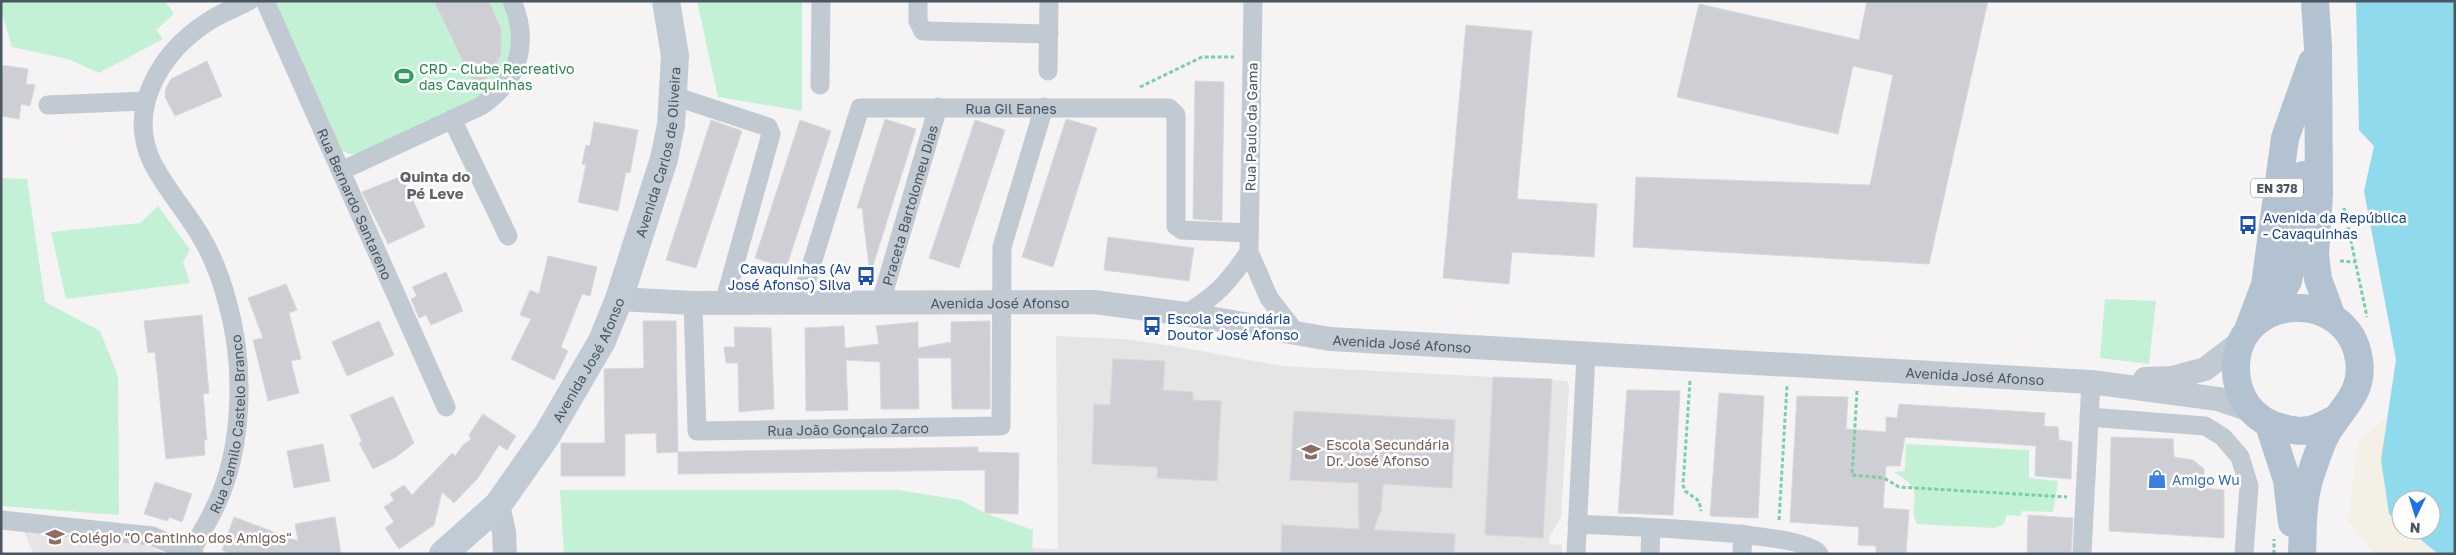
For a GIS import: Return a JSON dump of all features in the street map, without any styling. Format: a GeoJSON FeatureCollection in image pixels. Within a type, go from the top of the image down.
{"type":"FeatureCollection","features":[{"type":"Feature","properties":{"kind":"main road","name":"Avenida Carlos de Oliveira"},"geometry":{"type":"LineString","coordinates":[[619,299],[664,159],[671,125],[675,56],[666,1]]}},
{"type":"Feature","properties":{"kind":"main road","name":"EN 378"},"geometry":{"type":"LineString","coordinates":[[2315,1],[2318,47],[2319,194],[2315,255],[2318,279],[2332,317]]}},
{"type":"Feature","properties":{"kind":"main road","name":"EN 378"},"geometry":{"type":"LineString","coordinates":[[2245,336],[2268,314],[2288,281],[2294,249],[2318,47]]}},
{"type":"Feature","properties":{"kind":"main road","name":"EN 378"},"geometry":{"type":"LineString","coordinates":[[2296,554],[2287,480],[2260,418],[2241,395],[2236,379],[2236,358],[2265,285],[2286,138],[2318,47]]}},
{"type":"Feature","properties":{"kind":"main road","name":"Avenida José Afonso"},"geometry":{"type":"LineString","coordinates":[[443,554],[498,505],[547,435],[602,341],[619,299]]}},
{"type":"Feature","properties":{"kind":"main road","name":"EN 378"},"geometry":{"type":"LineString","coordinates":[[2260,418],[2296,432],[2310,430],[2333,420],[2348,406],[2358,384],[2360,359],[2349,334],[2332,317],[2314,309],[2294,306],[2268,314]]}},
{"type":"Feature","properties":{"kind":"main road","name":"EN 378"},"geometry":{"type":"LineString","coordinates":[[2302,554],[2306,494],[2323,440],[2333,420]]}},
{"type":"Feature","properties":{"kind":"street","name":"Rua Camilo Castelo Branco"},"geometry":{"type":"LineString","coordinates":[[192,553],[216,505],[229,466],[239,406],[238,356],[228,302],[216,268],[200,236],[152,162],[142,122],[145,101],[159,68],[182,42],[209,21],[250,1]]}},
{"type":"Feature","properties":{"kind":"street","name":"Rua Bernardo Santareno"},"geometry":{"type":"LineString","coordinates":[[265,1],[446,407]]}},
{"type":"Feature","properties":{"kind":"street"},"geometry":{"type":"LineString","coordinates":[[341,172],[481,106],[497,95],[513,70],[521,43],[519,21],[512,1]]}},
{"type":"Feature","properties":{"kind":"street"},"geometry":{"type":"LineString","coordinates":[[820,85],[821,1]]}},
{"type":"Feature","properties":{"kind":"street"},"geometry":{"type":"LineString","coordinates":[[918,1],[918,21],[923,31],[1048,34]]}},
{"type":"Feature","properties":{"kind":"street"},"geometry":{"type":"LineString","coordinates":[[1048,71],[1049,1]]}},
{"type":"Feature","properties":{"kind":"street","name":"Rua Paulo da Gama"},"geometry":{"type":"LineString","coordinates":[[1253,1],[1248,252],[1269,298],[1298,334]]}},
{"type":"Feature","properties":{"kind":"street"},"geometry":{"type":"LineString","coordinates":[[674,96],[768,128],[771,134],[724,303]]}},
{"type":"Feature","properties":{"kind":"street"},"geometry":{"type":"LineString","coordinates":[[48,105],[145,101]]}},
{"type":"Feature","properties":{"kind":"street","name":"Praceta Bartolomeu Dias"},"geometry":{"type":"LineString","coordinates":[[881,302],[938,107]]}},
{"type":"Feature","properties":{"kind":"street"},"geometry":{"type":"LineString","coordinates":[[1001,302],[1002,248],[1044,107]]}},
{"type":"Feature","properties":{"kind":"street","name":"Rua Gil Eanes"},"geometry":{"type":"LineString","coordinates":[[800,302],[860,108],[1169,108],[1174,111],[1175,222],[1178,229],[1249,233]]}},
{"type":"Feature","properties":{"kind":"street"},"geometry":{"type":"LineString","coordinates":[[452,119],[508,236]]}},
{"type":"Feature","properties":{"kind":"street","name":"Rua Paulo da Gama"},"geometry":{"type":"LineString","coordinates":[[1186,314],[1212,298],[1231,279],[1248,252]]}},
{"type":"Feature","properties":{"kind":"street","name":"Avenida José Afonso"},"geometry":{"type":"LineString","coordinates":[[619,299],[693,303],[1094,302],[1186,314],[1298,334],[1361,342],[2091,382],[2210,398],[2260,418]]}},
{"type":"Feature","properties":{"kind":"street","name":"Rua João Gonçalo Zarco"},"geometry":{"type":"LineString","coordinates":[[693,303],[698,431],[1001,426],[1001,302]]}},
{"type":"Feature","properties":{"kind":"street","name":"Avenida José Afonso"},"geometry":{"type":"LineString","coordinates":[[2091,382],[2172,378],[2189,374],[2205,369],[2245,336]]}},
{"type":"Feature","properties":{"kind":"street"},"geometry":{"type":"LineString","coordinates":[[1576,554],[1586,355]]}},
{"type":"Feature","properties":{"kind":"street"},"geometry":{"type":"LineString","coordinates":[[2082,554],[2091,382]]}},
{"type":"Feature","properties":{"kind":"street"},"geometry":{"type":"LineString","coordinates":[[2089,417],[2205,426],[2223,437],[2240,457],[2249,486],[2244,554]]}},
{"type":"Feature","properties":{"kind":"street"},"geometry":{"type":"LineString","coordinates":[[498,505],[504,532],[505,554]]}},
{"type":"Feature","properties":{"kind":"street"},"geometry":{"type":"LineString","coordinates":[[1,520],[152,536],[192,553]]}},
{"type":"Feature","properties":{"kind":"street"},"geometry":{"type":"LineString","coordinates":[[1577,524],[1743,534],[1802,544],[1817,550],[1819,554]]}},
{"type":"Feature","properties":{"kind":"street"},"geometry":{"type":"LineString","coordinates":[[1650,554],[1651,529]]}},
{"type":"Feature","properties":{"kind":"street"},"geometry":{"type":"LineString","coordinates":[[1742,554],[1743,534]]}},
{"type":"Feature","properties":{"kind":"path"},"geometry":{"type":"LineString","coordinates":[[1124,109],[1130,92],[1202,57],[1252,57]]}},
{"type":"Feature","properties":{"kind":"path"},"geometry":{"type":"LineString","coordinates":[[2342,200],[2369,324]]}},
{"type":"Feature","properties":{"kind":"path"},"geometry":{"type":"LineString","coordinates":[[1691,360],[1683,486],[1685,490],[1700,501],[1700,532]]}},
{"type":"Feature","properties":{"kind":"path"},"geometry":{"type":"LineString","coordinates":[[1779,520],[1788,366]]}},
{"type":"Feature","properties":{"kind":"path"},"geometry":{"type":"LineString","coordinates":[[1858,370],[1852,475],[1884,478],[1899,487],[2085,498]]}},
{"type":"Feature","properties":{"kind":"shaded area","name":"Escola Secundária Dr. José Afonso"},"geometry":{"type":"Polygon","coordinates":[[[1056,336],[1123,339],[1282,366],[1567,381],[1569,386],[1561,517],[1550,536],[1549,544],[1562,545],[1562,554],[1032,554],[1032,548],[1058,549],[1056,336]]]}},
{"type":"Feature","properties":{"kind":"shaded area","name":"Colégio \"O Cantinho dos Amigos\""},"geometry":{"type":"Polygon","coordinates":[[[24,532],[144,543],[165,554],[34,554],[24,532]]]}},
{"type":"Feature","properties":{"kind":"green space"},"geometry":{"type":"Polygon","coordinates":[[[1,1],[165,1],[174,14],[156,30],[163,39],[99,73],[68,59],[12,47],[1,11],[1,1]]]}},
{"type":"Feature","properties":{"kind":"green space","name":"CRD - Clube Recreativo das Cavaquinhas"},"geometry":{"type":"Polygon","coordinates":[[[278,1],[504,1],[512,25],[514,45],[510,62],[502,76],[475,99],[367,152],[347,153],[337,146],[276,4],[278,1]]]}},
{"type":"Feature","properties":{"kind":"green space"},"geometry":{"type":"Polygon","coordinates":[[[697,1],[802,1],[802,111],[718,97],[697,1]]]}},
{"type":"Feature","properties":{"kind":"green space"},"geometry":{"type":"Polygon","coordinates":[[[1,178],[27,179],[45,302],[100,331],[118,376],[119,515],[1,506],[1,178]]]}},
{"type":"Feature","properties":{"kind":"green space"},"geometry":{"type":"Polygon","coordinates":[[[158,206],[190,250],[183,262],[190,283],[66,299],[51,232],[140,223],[158,206]]]}},
{"type":"Feature","properties":{"kind":"green space"},"geometry":{"type":"Polygon","coordinates":[[[2105,299],[2156,301],[2149,364],[2100,358],[2105,299]]]}},
{"type":"Feature","properties":{"kind":"green space"},"geometry":{"type":"Polygon","coordinates":[[[1906,444],[2029,450],[2029,478],[2058,481],[2053,512],[2022,511],[2020,516],[2007,515],[2003,525],[1994,528],[1917,524],[1914,514],[1915,497],[1913,488],[1894,472],[1905,471],[1906,444]]]}},
{"type":"Feature","properties":{"kind":"green space"},"geometry":{"type":"Polygon","coordinates":[[[560,490],[898,490],[960,500],[985,513],[1033,530],[1032,554],[564,554],[560,490]]]}},
{"type":"Feature","properties":{"kind":"sand"},"geometry":{"type":"Polygon","coordinates":[[[2394,409],[2399,490],[2391,490],[2391,540],[2441,540],[2455,554],[2374,554],[2348,521],[2358,443],[2394,409]]]}},
{"type":"Feature","properties":{"kind":"water"},"geometry":{"type":"Polygon","coordinates":[[[2356,1],[2455,1],[2455,554],[2437,553],[2421,540],[2441,540],[2441,490],[2391,490],[2391,516],[2389,514],[2381,460],[2396,360],[2364,191],[2374,146],[2359,130],[2356,1]]]}},
{"type":"Feature","properties":{"kind":"building"},"geometry":{"type":"Polygon","coordinates":[[[434,1],[489,1],[501,29],[501,54],[491,76],[475,86],[434,1]]]}},
{"type":"Feature","properties":{"kind":"building"},"geometry":{"type":"Polygon","coordinates":[[[1867,1],[1988,1],[1929,264],[1633,247],[1636,177],[1870,185],[1893,75],[1853,66],[1838,134],[1677,97],[1699,4],[1859,40],[1867,1]]]}},
{"type":"Feature","properties":{"kind":"building"},"geometry":{"type":"Polygon","coordinates":[[[1466,25],[1532,31],[1517,199],[1597,204],[1594,257],[1512,252],[1509,284],[1443,278],[1466,25]]]}},
{"type":"Feature","properties":{"kind":"building"},"geometry":{"type":"Polygon","coordinates":[[[207,61],[222,96],[175,116],[165,97],[166,88],[171,79],[207,61]]]}},
{"type":"Feature","properties":{"kind":"building"},"geometry":{"type":"Polygon","coordinates":[[[1,65],[28,69],[26,84],[35,85],[30,106],[21,104],[19,119],[1,116],[1,65]]]}},
{"type":"Feature","properties":{"kind":"building"},"geometry":{"type":"Polygon","coordinates":[[[1195,81],[1224,82],[1222,221],[1193,219],[1195,81]]]}},
{"type":"Feature","properties":{"kind":"building"},"geometry":{"type":"Polygon","coordinates":[[[885,119],[916,129],[870,275],[862,208],[857,208],[885,119]]]}},
{"type":"Feature","properties":{"kind":"building"},"geometry":{"type":"Polygon","coordinates":[[[1066,119],[1097,128],[1053,267],[1022,257],[1066,119]]]}},
{"type":"Feature","properties":{"kind":"building"},"geometry":{"type":"Polygon","coordinates":[[[711,120],[742,131],[696,268],[666,260],[711,120]]]}},
{"type":"Feature","properties":{"kind":"building"},"geometry":{"type":"Polygon","coordinates":[[[800,120],[831,131],[786,268],[755,258],[800,120]]]}},
{"type":"Feature","properties":{"kind":"building"},"geometry":{"type":"Polygon","coordinates":[[[975,120],[1005,130],[959,268],[929,258],[975,120]]]}},
{"type":"Feature","properties":{"kind":"building"},"geometry":{"type":"Polygon","coordinates":[[[594,122],[638,130],[630,173],[626,172],[618,211],[578,202],[586,165],[582,164],[586,145],[590,146],[594,122]]]}},
{"type":"Feature","properties":{"kind":"building"},"geometry":{"type":"Polygon","coordinates":[[[402,176],[425,227],[388,244],[362,192],[402,176]]]}},
{"type":"Feature","properties":{"kind":"building"},"geometry":{"type":"Polygon","coordinates":[[[1108,237],[1194,248],[1189,281],[1104,270],[1108,237]]]}},
{"type":"Feature","properties":{"kind":"building"},"geometry":{"type":"Polygon","coordinates":[[[548,256],[597,267],[590,296],[582,294],[561,347],[568,351],[554,380],[511,359],[531,319],[520,315],[530,290],[539,294],[548,256]]]}},
{"type":"Feature","properties":{"kind":"building"},"geometry":{"type":"Polygon","coordinates":[[[446,272],[463,311],[431,325],[426,315],[419,318],[411,299],[417,296],[412,287],[446,272]]]}},
{"type":"Feature","properties":{"kind":"building"},"geometry":{"type":"Polygon","coordinates":[[[286,284],[297,310],[289,313],[301,359],[291,361],[299,393],[268,401],[253,340],[263,338],[248,298],[286,284]]]}},
{"type":"Feature","properties":{"kind":"building"},"geometry":{"type":"Polygon","coordinates":[[[202,315],[209,393],[203,394],[207,440],[204,440],[205,455],[166,459],[155,352],[148,353],[144,321],[202,315]]]}},
{"type":"Feature","properties":{"kind":"building"},"geometry":{"type":"Polygon","coordinates":[[[379,321],[394,355],[347,376],[332,342],[379,321]]]}},
{"type":"Feature","properties":{"kind":"building"},"geometry":{"type":"Polygon","coordinates":[[[643,321],[676,321],[678,452],[657,453],[656,433],[625,434],[625,476],[561,476],[561,443],[605,443],[604,369],[644,368],[643,321]]]}},
{"type":"Feature","properties":{"kind":"building"},"geometry":{"type":"Polygon","coordinates":[[[990,321],[990,409],[952,409],[951,358],[918,358],[919,409],[881,409],[880,362],[846,360],[848,410],[806,411],[805,328],[844,326],[845,348],[879,344],[876,326],[918,322],[918,348],[951,342],[951,322],[990,321]]]}},
{"type":"Feature","properties":{"kind":"building"},"geometry":{"type":"Polygon","coordinates":[[[734,327],[771,328],[774,409],[739,412],[738,363],[726,363],[724,347],[735,347],[734,327]]]}},
{"type":"Feature","properties":{"kind":"building"},"geometry":{"type":"Polygon","coordinates":[[[1113,359],[1165,361],[1163,390],[1193,392],[1193,400],[1221,401],[1217,481],[1157,478],[1158,467],[1092,464],[1094,404],[1110,405],[1113,359]]]}},
{"type":"Feature","properties":{"kind":"building"},"geometry":{"type":"Polygon","coordinates":[[[1493,377],[1552,379],[1543,538],[1485,535],[1493,377]]]}},
{"type":"Feature","properties":{"kind":"building"},"geometry":{"type":"Polygon","coordinates":[[[1627,390],[1680,391],[1673,515],[1618,513],[1627,390]]]}},
{"type":"Feature","properties":{"kind":"building"},"geometry":{"type":"Polygon","coordinates":[[[1719,393],[1764,396],[1758,518],[1710,516],[1719,393]]]}},
{"type":"Feature","properties":{"kind":"building"},"geometry":{"type":"Polygon","coordinates":[[[393,396],[414,443],[396,457],[373,469],[359,443],[362,441],[350,415],[393,396]]]}},
{"type":"Feature","properties":{"kind":"building"},"geometry":{"type":"Polygon","coordinates":[[[1797,396],[1848,397],[1846,429],[1886,432],[1886,417],[1897,418],[1899,404],[2045,413],[2044,426],[2058,427],[2059,440],[2072,442],[2071,479],[2035,476],[2036,446],[1905,437],[1900,466],[1886,466],[1883,508],[1909,510],[1906,554],[1876,554],[1876,546],[1858,545],[1859,527],[1790,522],[1797,396]]]}},
{"type":"Feature","properties":{"kind":"building"},"geometry":{"type":"Polygon","coordinates":[[[1294,411],[1455,420],[1452,488],[1383,484],[1381,510],[1374,530],[1455,534],[1454,554],[1281,554],[1282,525],[1359,529],[1358,483],[1290,480],[1294,411]]]}},
{"type":"Feature","properties":{"kind":"building"},"geometry":{"type":"Polygon","coordinates":[[[483,414],[516,436],[507,450],[499,445],[478,478],[454,503],[442,492],[434,525],[399,549],[385,528],[394,522],[384,507],[394,500],[390,494],[404,485],[412,495],[452,453],[455,456],[463,445],[471,439],[469,435],[483,414]]]}},
{"type":"Feature","properties":{"kind":"building","name":"Amigo Wu"},"geometry":{"type":"Polygon","coordinates":[[[2111,437],[2173,439],[2174,457],[2193,460],[2204,469],[2203,488],[2224,490],[2224,538],[2109,531],[2111,437]]]}},
{"type":"Feature","properties":{"kind":"building"},"geometry":{"type":"Polygon","coordinates":[[[323,444],[330,481],[294,488],[287,451],[323,444]]]}},
{"type":"Feature","properties":{"kind":"building"},"geometry":{"type":"Polygon","coordinates":[[[978,447],[978,452],[1019,453],[1018,514],[985,513],[985,470],[678,474],[678,452],[978,447]]]}},
{"type":"Feature","properties":{"kind":"building"},"geometry":{"type":"Polygon","coordinates":[[[155,482],[192,494],[182,522],[169,517],[168,521],[144,514],[155,482]]]}},
{"type":"Feature","properties":{"kind":"building"},"geometry":{"type":"Polygon","coordinates":[[[2028,515],[2073,518],[2071,554],[2027,554],[2028,515]]]}},
{"type":"Feature","properties":{"kind":"building"},"geometry":{"type":"Polygon","coordinates":[[[234,517],[298,541],[295,524],[335,517],[341,554],[231,554],[222,550],[234,517]]]}},
{"type":"Feature","properties":{"kind":"place","name":"CRD - Clube Recreativo das Cavaquinhas"},"geometry":{"type":"Point","coordinates":[404,76]}},
{"type":"Feature","properties":{"kind":"place","name":"Avenida da República - Cavaquinhas"},"geometry":{"type":"Point","coordinates":[2248,225]}},
{"type":"Feature","properties":{"kind":"place","name":"Cavaquinhas (Av José Afonso) Silva"},"geometry":{"type":"Point","coordinates":[866,276]}},
{"type":"Feature","properties":{"kind":"place","name":"Escola Secundária Doutor José Afonso"},"geometry":{"type":"Point","coordinates":[1152,326]}},
{"type":"Feature","properties":{"kind":"place","name":"Escola Secundária Dr. José Afonso"},"geometry":{"type":"Point","coordinates":[1311,452]}},
{"type":"Feature","properties":{"kind":"place","name":"Amigo Wu"},"geometry":{"type":"Point","coordinates":[2157,479]}},
{"type":"Feature","properties":{"kind":"place","name":"Colégio \"O Cantinho dos Amigos\""},"geometry":{"type":"Point","coordinates":[55,537]}},
{"type":"Feature","properties":{"kind":"district","name":"Quinta do Pé Leve"},"geometry":{"type":"Point","coordinates":[435,184]}}]}
